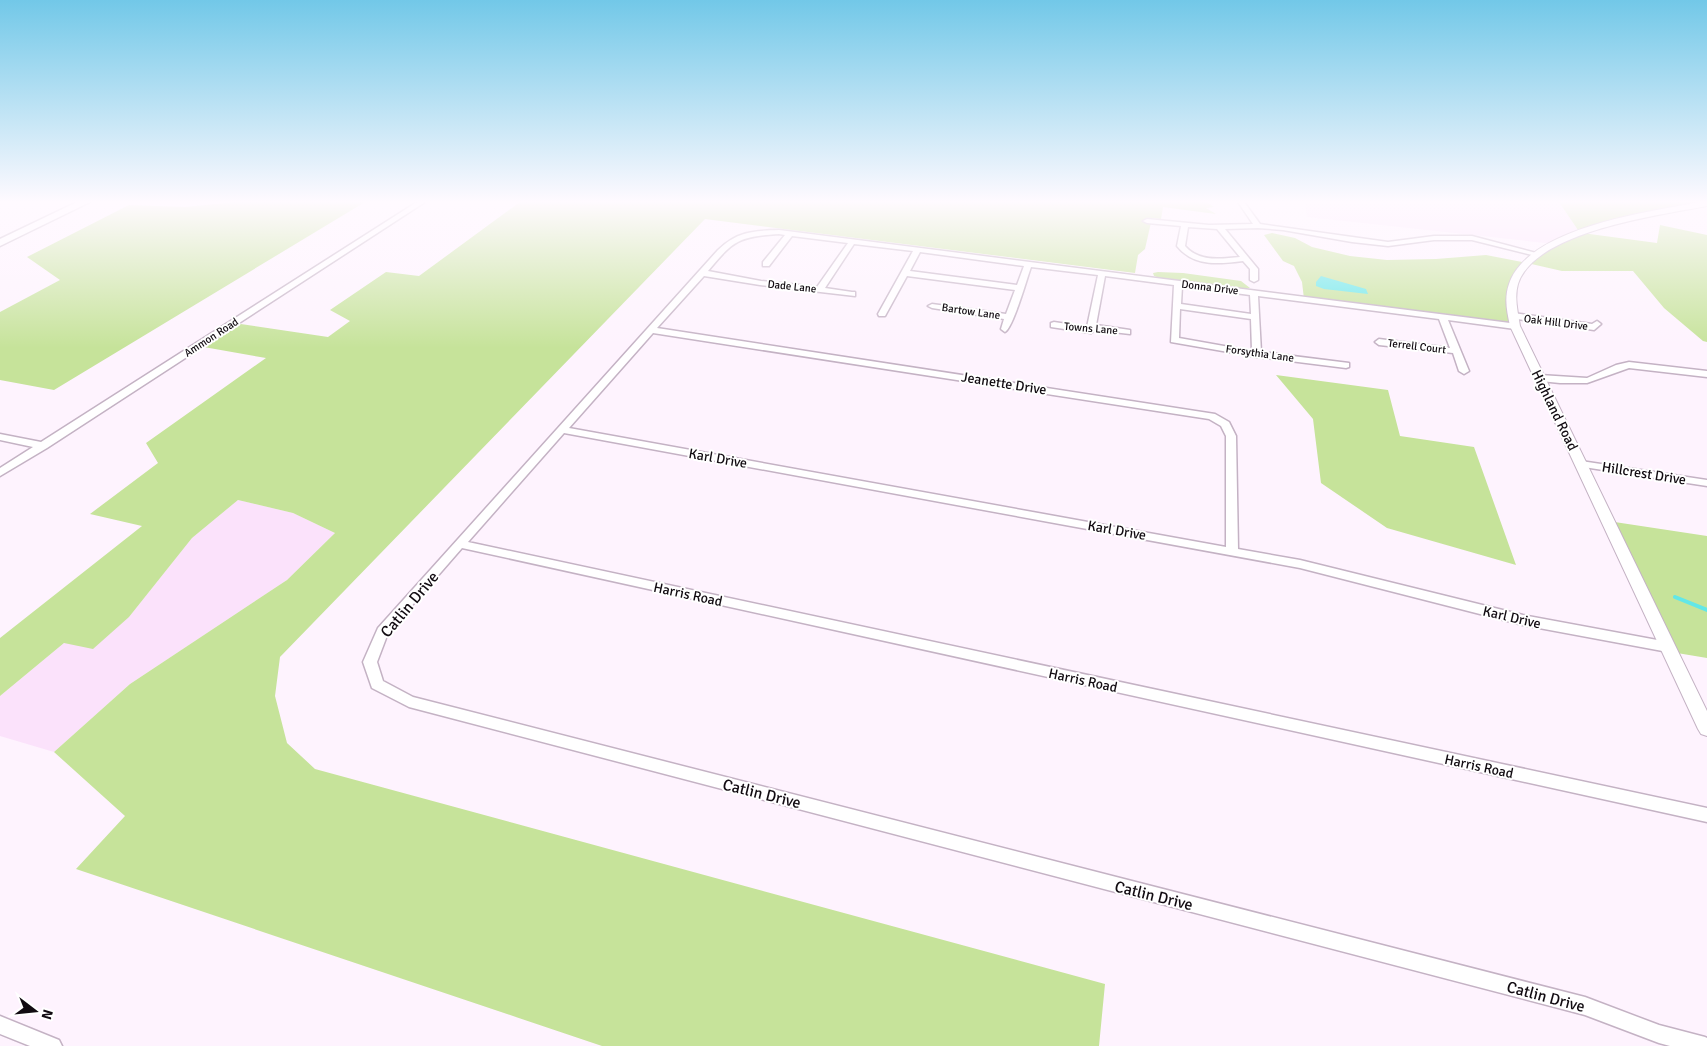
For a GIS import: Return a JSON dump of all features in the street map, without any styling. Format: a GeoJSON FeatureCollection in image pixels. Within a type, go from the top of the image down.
{"type":"FeatureCollection","features":[{"type":"Feature","properties":{"kind":"street","name":"Ammon Road"},"geometry":{"type":"LineString","coordinates":[[0,473],[346,251]]}},
{"type":"Feature","properties":{"kind":"street","name":"Catlin Drive"},"geometry":{"type":"LineString","coordinates":[[723,251],[382,631],[370,662],[377,684],[409,702],[1585,1006],[1659,1034],[1705,1046]]}},
{"type":"Feature","properties":{"kind":"street"},"geometry":{"type":"LineString","coordinates":[[766,264],[777,251]]}},
{"type":"Feature","properties":{"kind":"street"},"geometry":{"type":"LineString","coordinates":[[820,289],[846,251]]}},
{"type":"Feature","properties":{"kind":"street"},"geometry":{"type":"LineString","coordinates":[[882,314],[918,251]]}},
{"type":"Feature","properties":{"kind":"street","name":"Donna Drive"},"geometry":{"type":"LineString","coordinates":[[924,251],[1443,317],[1514,321]]}},
{"type":"Feature","properties":{"kind":"street"},"geometry":{"type":"LineString","coordinates":[[1184,251],[1196,258],[1212,261],[1246,258]]}},
{"type":"Feature","properties":{"kind":"street"},"geometry":{"type":"LineString","coordinates":[[1240,251],[1254,269],[1254,280]]}},
{"type":"Feature","properties":{"kind":"street"},"geometry":{"type":"LineString","coordinates":[[1523,251],[1536,254]]}},
{"type":"Feature","properties":{"kind":"street","name":"Highland Road"},"geometry":{"type":"LineString","coordinates":[[1542,251],[1536,254],[1516,278],[1510,301],[1514,321],[1707,729]]}},
{"type":"Feature","properties":{"kind":"street"},"geometry":{"type":"LineString","coordinates":[[1006,329],[1028,264]]}},
{"type":"Feature","properties":{"kind":"street","name":"Dade Lane"},"geometry":{"type":"LineString","coordinates":[[703,273],[852,294]]}},
{"type":"Feature","properties":{"kind":"street"},"geometry":{"type":"LineString","coordinates":[[905,273],[1020,288]]}},
{"type":"Feature","properties":{"kind":"street"},"geometry":{"type":"LineString","coordinates":[[1092,327],[1102,273]]}},
{"type":"Feature","properties":{"kind":"street"},"geometry":{"type":"LineString","coordinates":[[1178,283],[1176,306],[1254,317]]}},
{"type":"Feature","properties":{"kind":"street"},"geometry":{"type":"LineString","coordinates":[[1254,292],[1257,354]]}},
{"type":"Feature","properties":{"kind":"street","name":"Bartow Lane"},"geometry":{"type":"LineString","coordinates":[[932,306],[1010,316]]}},
{"type":"Feature","properties":{"kind":"street","name":"Forsythia Lane"},"geometry":{"type":"LineString","coordinates":[[1176,306],[1174,340],[1257,354],[1346,364]]}},
{"type":"Feature","properties":{"kind":"street"},"geometry":{"type":"LineString","coordinates":[[1443,317],[1464,371]]}},
{"type":"Feature","properties":{"kind":"street","name":"Oak Hill Drive"},"geometry":{"type":"LineString","coordinates":[[1514,321],[1594,327],[1597,324]]}},
{"type":"Feature","properties":{"kind":"street","name":"Towns Lane"},"geometry":{"type":"LineString","coordinates":[[1054,325],[1092,330],[1092,327],[1127,332]]}},
{"type":"Feature","properties":{"kind":"street","name":"Jeanette Drive"},"geometry":{"type":"LineString","coordinates":[[652,330],[1212,416],[1226,424],[1231,436],[1232,551]]}},
{"type":"Feature","properties":{"kind":"street","name":"Terrell Court"},"geometry":{"type":"LineString","coordinates":[[1379,342],[1456,351]]}},
{"type":"Feature","properties":{"kind":"street"},"geometry":{"type":"LineString","coordinates":[[1538,374],[1577,381],[1589,380],[1604,375],[1616,366],[1630,365],[1707,374]]}},
{"type":"Feature","properties":{"kind":"street","name":"Karl Drive"},"geometry":{"type":"LineString","coordinates":[[562,430],[1325,569],[1523,620],[1668,647]]}},
{"type":"Feature","properties":{"kind":"street"},"geometry":{"type":"LineString","coordinates":[[0,436],[42,446]]}},
{"type":"Feature","properties":{"kind":"street","name":"Hillcrest Drive"},"geometry":{"type":"LineString","coordinates":[[1581,464],[1707,483]]}},
{"type":"Feature","properties":{"kind":"street","name":"Harris Road"},"geometry":{"type":"LineString","coordinates":[[460,544],[1707,815]]}},
{"type":"Feature","properties":{"kind":"street"},"geometry":{"type":"LineString","coordinates":[[0,1025],[54,1046]]}},
{"type":"Feature","properties":{"kind":"shaded area"},"geometry":{"type":"Polygon","coordinates":[[[238,500],[293,513],[335,533],[287,580],[130,684],[54,752],[0,736],[0,696],[64,643],[129,617],[192,538],[238,500]]]}},
{"type":"Feature","properties":{"kind":"green space"},"geometry":{"type":"Polygon","coordinates":[[[39,251],[284,251],[54,390],[0,380],[0,312],[60,280],[27,257],[39,251]]]}},
{"type":"Feature","properties":{"kind":"green space"},"geometry":{"type":"Polygon","coordinates":[[[453,251],[674,251],[280,657],[275,696],[287,743],[315,769],[1105,984],[1099,1046],[602,1046],[76,869],[125,816],[54,752],[130,684],[287,580],[335,533],[293,513],[238,500],[192,538],[129,617],[93,649],[64,643],[0,696],[0,638],[142,526],[90,514],[158,463],[146,443],[266,358],[198,346],[234,323],[328,337],[350,321],[330,310],[386,272],[419,276],[453,251]]]}},
{"type":"Feature","properties":{"kind":"green space"},"geometry":{"type":"Polygon","coordinates":[[[958,251],[1143,251],[1138,255],[1135,273],[958,251]]]}},
{"type":"Feature","properties":{"kind":"green space"},"geometry":{"type":"Polygon","coordinates":[[[1276,251],[1328,251],[1350,256],[1387,260],[1486,255],[1527,263],[1516,278],[1515,326],[1304,299],[1302,282],[1294,266],[1283,261],[1276,251]]]}},
{"type":"Feature","properties":{"kind":"green space"},"geometry":{"type":"Polygon","coordinates":[[[1541,251],[1707,251],[1707,342],[1703,341],[1664,308],[1633,271],[1562,271],[1527,263],[1541,251]]]}},
{"type":"Feature","properties":{"kind":"green space"},"geometry":{"type":"Polygon","coordinates":[[[1153,273],[1183,273],[1241,281],[1250,288],[1238,289],[1163,279],[1154,276],[1153,273]]]}},
{"type":"Feature","properties":{"kind":"green space"},"geometry":{"type":"Polygon","coordinates":[[[1276,375],[1388,390],[1400,436],[1474,447],[1516,565],[1387,528],[1321,483],[1313,419],[1276,375]]]}},
{"type":"Feature","properties":{"kind":"green space"},"geometry":{"type":"Polygon","coordinates":[[[1608,521],[1707,536],[1707,658],[1671,652],[1608,521]]]}},
{"type":"Feature","properties":{"kind":"water"},"geometry":{"type":"Polygon","coordinates":[[[1321,276],[1366,289],[1368,294],[1324,289],[1316,286],[1316,282],[1321,276]]]}},
{"type":"Feature","properties":{"kind":"waterway"},"geometry":{"type":"LineString","coordinates":[[1675,597],[1707,610]]}}]}
